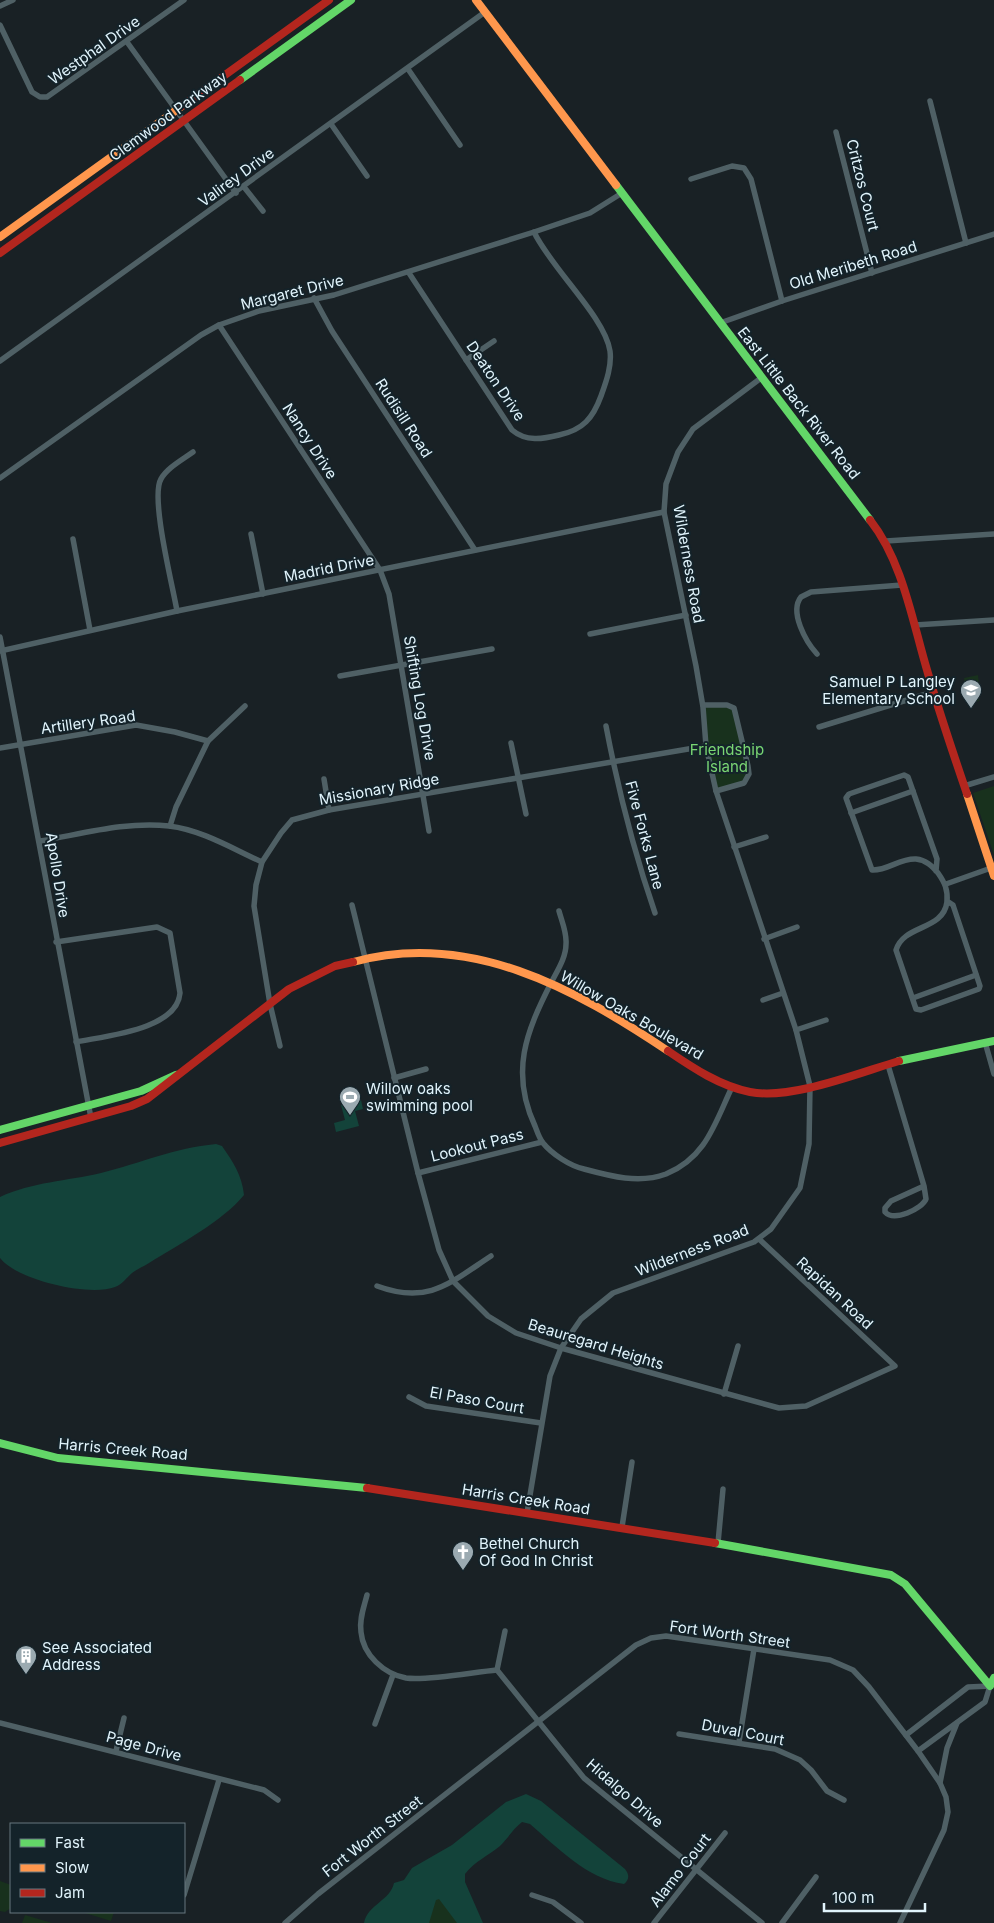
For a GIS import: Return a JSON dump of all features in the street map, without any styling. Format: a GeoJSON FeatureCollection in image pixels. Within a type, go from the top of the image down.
{"type":"FeatureCollection","features":[{"type":"Feature","properties":{"kind":"street"},"geometry":{"type":"LineString","coordinates":[[0,6],[13,0]]}},
{"type":"Feature","properties":{"kind":"street","name":"Westphal Drive"},"geometry":{"type":"LineString","coordinates":[[0,24],[28,86],[32,92],[40,97],[54,93],[184,0]]}},
{"type":"Feature","properties":{"kind":"street","name":"Clemwood Parkway"},"geometry":{"type":"LineString","coordinates":[[0,237],[329,0]]}},
{"type":"Feature","properties":{"kind":"street","name":"Clemwood Parkway"},"geometry":{"type":"LineString","coordinates":[[0,254],[184,123],[351,0]]}},
{"type":"Feature","properties":{"kind":"street","name":"East Little Back River Road"},"geometry":{"type":"LineString","coordinates":[[476,0],[886,541],[915,625],[933,692],[994,876]]}},
{"type":"Feature","properties":{"kind":"street","name":"Valirey Drive"},"geometry":{"type":"LineString","coordinates":[[0,361],[408,70],[486,12]]}},
{"type":"Feature","properties":{"kind":"street"},"geometry":{"type":"LineString","coordinates":[[126,42],[236,192]]}},
{"type":"Feature","properties":{"kind":"street"},"geometry":{"type":"LineString","coordinates":[[408,70],[460,145]]}},
{"type":"Feature","properties":{"kind":"street"},"geometry":{"type":"LineString","coordinates":[[930,101],[966,242]]}},
{"type":"Feature","properties":{"kind":"street"},"geometry":{"type":"LineString","coordinates":[[331,124],[367,176]]}},
{"type":"Feature","properties":{"kind":"street","name":"Critzos Court"},"geometry":{"type":"LineString","coordinates":[[836,132],[872,273]]}},
{"type":"Feature","properties":{"kind":"street"},"geometry":{"type":"LineString","coordinates":[[691,179],[732,166],[744,168],[751,179],[782,301]]}},
{"type":"Feature","properties":{"kind":"street"},"geometry":{"type":"LineString","coordinates":[[244,187],[263,211]]}},
{"type":"Feature","properties":{"kind":"street","name":"Margaret Drive"},"geometry":{"type":"LineString","coordinates":[[0,478],[202,334],[219,325],[277,305],[334,295],[534,232],[590,213],[622,193]]}},
{"type":"Feature","properties":{"kind":"street","name":"Deaton Drive"},"geometry":{"type":"LineString","coordinates":[[408,273],[508,424],[521,436],[535,439],[563,434],[580,428],[592,416],[608,375],[610,352],[602,329],[543,251],[534,232]]}},
{"type":"Feature","properties":{"kind":"street","name":"Old Meribeth Road"},"geometry":{"type":"LineString","coordinates":[[720,323],[782,301],[994,234]]}},
{"type":"Feature","properties":{"kind":"street","name":"Rudisill Road"},"geometry":{"type":"LineString","coordinates":[[314,298],[332,332],[475,550]]}},
{"type":"Feature","properties":{"kind":"street","name":"Nancy Drive"},"geometry":{"type":"LineString","coordinates":[[219,325],[380,570]]}},
{"type":"Feature","properties":{"kind":"street"},"geometry":{"type":"LineString","coordinates":[[466,360],[494,341]]}},
{"type":"Feature","properties":{"kind":"street","name":"Wilderness Road"},"geometry":{"type":"LineString","coordinates":[[527,1512],[550,1376],[561,1348],[581,1320],[613,1293],[759,1238],[771,1229],[800,1188],[809,1144],[810,1086],[796,1030],[716,791],[706,746],[703,705],[664,512],[666,484],[678,452],[693,429],[761,378]]}},
{"type":"Feature","properties":{"kind":"street"},"geometry":{"type":"LineString","coordinates":[[177,611],[159,512],[157,488],[166,472],[193,452]]}},
{"type":"Feature","properties":{"kind":"street","name":"Madrid Drive"},"geometry":{"type":"LineString","coordinates":[[1,651],[177,611],[664,512]]}},
{"type":"Feature","properties":{"kind":"street"},"geometry":{"type":"LineString","coordinates":[[251,534],[263,594]]}},
{"type":"Feature","properties":{"kind":"street"},"geometry":{"type":"LineString","coordinates":[[886,541],[994,534]]}},
{"type":"Feature","properties":{"kind":"street"},"geometry":{"type":"LineString","coordinates":[[73,539],[90,630]]}},
{"type":"Feature","properties":{"kind":"street","name":"Shifting Log Drive"},"geometry":{"type":"LineString","coordinates":[[380,570],[389,594],[430,831]]}},
{"type":"Feature","properties":{"kind":"street"},"geometry":{"type":"LineString","coordinates":[[817,654],[805,638],[797,611],[801,597],[810,592],[902,585]]}},
{"type":"Feature","properties":{"kind":"street"},"geometry":{"type":"LineString","coordinates":[[590,634],[686,615]]}},
{"type":"Feature","properties":{"kind":"street"},"geometry":{"type":"LineString","coordinates":[[915,625],[994,620]]}},
{"type":"Feature","properties":{"kind":"street","name":"Apollo Drive"},"geometry":{"type":"LineString","coordinates":[[0,637],[1,651],[40,841],[56,942],[90,1118]]}},
{"type":"Feature","properties":{"kind":"street"},"geometry":{"type":"LineString","coordinates":[[340,676],[492,649]]}},
{"type":"Feature","properties":{"kind":"street"},"geometry":{"type":"LineString","coordinates":[[820,727],[933,692]]}},
{"type":"Feature","properties":{"kind":"street"},"geometry":{"type":"LineString","coordinates":[[703,705],[727,705],[734,708],[750,774],[740,786],[716,791]]}},
{"type":"Feature","properties":{"kind":"street"},"geometry":{"type":"LineString","coordinates":[[170,826],[176,807],[208,741],[245,706]]}},
{"type":"Feature","properties":{"kind":"street","name":"Artillery Road"},"geometry":{"type":"LineString","coordinates":[[0,748],[136,725],[175,732],[208,741]]}},
{"type":"Feature","properties":{"kind":"street","name":"Five Forks Lane"},"geometry":{"type":"LineString","coordinates":[[606,726],[613,762],[640,869],[655,914]]}},
{"type":"Feature","properties":{"kind":"street"},"geometry":{"type":"LineString","coordinates":[[511,743],[526,814]]}},
{"type":"Feature","properties":{"kind":"street","name":"Missionary Ridge"},"geometry":{"type":"LineString","coordinates":[[280,1046],[270,1004],[254,906],[256,885],[262,862],[292,820],[329,810],[706,746]]}},
{"type":"Feature","properties":{"kind":"street"},"geometry":{"type":"LineString","coordinates":[[936,871],[937,859],[913,792],[904,775],[849,794],[846,798],[872,870],[877,870],[903,860],[916,859],[925,861],[946,884],[947,901],[938,920],[906,936],[898,944],[896,950],[916,1009],[921,1010],[979,989],[980,986],[953,905],[947,901]]}},
{"type":"Feature","properties":{"kind":"street"},"geometry":{"type":"LineString","coordinates":[[964,786],[994,777]]}},
{"type":"Feature","properties":{"kind":"street"},"geometry":{"type":"LineString","coordinates":[[324,779],[329,810]]}},
{"type":"Feature","properties":{"kind":"street"},"geometry":{"type":"LineString","coordinates":[[851,813],[913,792]]}},
{"type":"Feature","properties":{"kind":"street"},"geometry":{"type":"LineString","coordinates":[[40,841],[137,825],[170,826],[200,834],[262,862]]}},
{"type":"Feature","properties":{"kind":"street"},"geometry":{"type":"LineString","coordinates":[[734,846],[766,836]]}},
{"type":"Feature","properties":{"kind":"street"},"geometry":{"type":"LineString","coordinates":[[946,884],[991,868]]}},
{"type":"Feature","properties":{"kind":"street","name":"Beauregard Heights"},"geometry":{"type":"LineString","coordinates":[[352,905],[394,1078],[439,1250],[453,1281],[488,1316],[516,1333],[561,1348],[779,1408],[806,1406],[894,1366]]}},
{"type":"Feature","properties":{"kind":"street"},"geometry":{"type":"LineString","coordinates":[[559,911],[566,945],[562,962],[527,1032],[522,1062],[523,1092],[542,1142],[577,1168],[614,1177],[644,1178],[662,1175],[681,1168],[699,1151],[732,1087]]}},
{"type":"Feature","properties":{"kind":"street"},"geometry":{"type":"LineString","coordinates":[[56,942],[157,927],[170,933],[172,942],[180,993],[180,1001],[175,1007],[141,1029],[76,1042]]}},
{"type":"Feature","properties":{"kind":"street"},"geometry":{"type":"LineString","coordinates":[[764,939],[797,927]]}},
{"type":"Feature","properties":{"kind":"street","name":"Willow Oaks Boulevard"},"geometry":{"type":"LineString","coordinates":[[0,1143],[131,1106],[147,1099],[161,1090],[176,1075],[217,1046],[289,988],[311,975],[365,958],[406,950],[468,954],[513,967],[596,1007],[693,1067],[732,1087],[749,1092],[770,1094],[810,1086],[888,1065],[994,1041]]}},
{"type":"Feature","properties":{"kind":"street"},"geometry":{"type":"LineString","coordinates":[[913,998],[976,975]]}},
{"type":"Feature","properties":{"kind":"street"},"geometry":{"type":"LineString","coordinates":[[762,1000],[783,993]]}},
{"type":"Feature","properties":{"kind":"street"},"geometry":{"type":"LineString","coordinates":[[796,1030],[826,1020]]}},
{"type":"Feature","properties":{"kind":"street","name":"Willow Oaks Boulevard"},"geometry":{"type":"LineString","coordinates":[[985,1042],[994,1036]]}},
{"type":"Feature","properties":{"kind":"street"},"geometry":{"type":"LineString","coordinates":[[985,1042],[994,1074]]}},
{"type":"Feature","properties":{"kind":"street"},"geometry":{"type":"LineString","coordinates":[[888,1065],[924,1186],[926,1198],[920,1206],[897,1216],[891,1217],[885,1212],[885,1208],[891,1201],[924,1186]]}},
{"type":"Feature","properties":{"kind":"street"},"geometry":{"type":"LineString","coordinates":[[394,1078],[426,1069]]}},
{"type":"Feature","properties":{"kind":"street","name":"Willow Oaks Boulevard"},"geometry":{"type":"LineString","coordinates":[[0,1130],[141,1090],[176,1075]]}},
{"type":"Feature","properties":{"kind":"street","name":"Lookout Pass"},"geometry":{"type":"LineString","coordinates":[[418,1173],[542,1142]]}},
{"type":"Feature","properties":{"kind":"street","name":"Rapidan Road"},"geometry":{"type":"LineString","coordinates":[[759,1238],[894,1366]]}},
{"type":"Feature","properties":{"kind":"street"},"geometry":{"type":"LineString","coordinates":[[377,1286],[409,1295],[431,1292],[453,1281],[491,1256]]}},
{"type":"Feature","properties":{"kind":"street"},"geometry":{"type":"LineString","coordinates":[[724,1394],[738,1346]]}},
{"type":"Feature","properties":{"kind":"street","name":"El Paso Court"},"geometry":{"type":"LineString","coordinates":[[409,1397],[426,1406],[541,1423]]}},
{"type":"Feature","properties":{"kind":"street","name":"Harris Creek Road"},"geometry":{"type":"LineString","coordinates":[[0,1443],[58,1458],[340,1484],[718,1543],[891,1576],[905,1584],[921,1600],[992,1689]]}},
{"type":"Feature","properties":{"kind":"street"},"geometry":{"type":"LineString","coordinates":[[622,1527],[632,1462]]}},
{"type":"Feature","properties":{"kind":"street"},"geometry":{"type":"LineString","coordinates":[[718,1543],[723,1489]]}},
{"type":"Feature","properties":{"kind":"street"},"geometry":{"type":"LineString","coordinates":[[367,1594],[361,1622],[361,1633],[365,1647],[374,1661],[393,1675],[408,1678],[497,1670],[506,1632]]}},
{"type":"Feature","properties":{"kind":"street","name":"Fort Worth Street"},"geometry":{"type":"LineString","coordinates":[[285,1923],[318,1894],[636,1645],[651,1638],[666,1636],[830,1660],[853,1670],[918,1751],[940,1783],[946,1798],[948,1812],[944,1830],[900,1923]]}},
{"type":"Feature","properties":{"kind":"street"},"geometry":{"type":"LineString","coordinates":[[739,1742],[754,1649]]}},
{"type":"Feature","properties":{"kind":"street","name":"Hidalgo Drive"},"geometry":{"type":"LineString","coordinates":[[497,1670],[584,1778],[762,1923]]}},
{"type":"Feature","properties":{"kind":"street"},"geometry":{"type":"LineString","coordinates":[[374,1724],[393,1675]]}},
{"type":"Feature","properties":{"kind":"street"},"geometry":{"type":"LineString","coordinates":[[918,1751],[985,1702],[992,1689],[994,1678]]}},
{"type":"Feature","properties":{"kind":"street"},"geometry":{"type":"LineString","coordinates":[[906,1736],[968,1687],[992,1689]]}},
{"type":"Feature","properties":{"kind":"street"},"geometry":{"type":"LineString","coordinates":[[116,1751],[124,1718]]}},
{"type":"Feature","properties":{"kind":"street"},"geometry":{"type":"LineString","coordinates":[[940,1783],[947,1748],[957,1722]]}},
{"type":"Feature","properties":{"kind":"street","name":"Page Drive"},"geometry":{"type":"LineString","coordinates":[[0,1723],[264,1790],[278,1800]]}},
{"type":"Feature","properties":{"kind":"street","name":"Duval Court"},"geometry":{"type":"LineString","coordinates":[[679,1734],[775,1749],[800,1760],[811,1770],[827,1791],[844,1800]]}},
{"type":"Feature","properties":{"kind":"street"},"geometry":{"type":"LineString","coordinates":[[185,1892],[219,1780]]}},
{"type":"Feature","properties":{"kind":"street","name":"Alamo Court"},"geometry":{"type":"LineString","coordinates":[[654,1923],[698,1871],[726,1833]]}},
{"type":"Feature","properties":{"kind":"street"},"geometry":{"type":"LineString","coordinates":[[782,1923],[816,1877]]}},
{"type":"Feature","properties":{"kind":"street"},"geometry":{"type":"LineString","coordinates":[[532,1895],[553,1902],[581,1923]]}},
{"type":"Feature","properties":{"kind":"green space"},"geometry":{"type":"Polygon","coordinates":[[[978,675],[979,684],[976,685],[979,701],[968,703],[964,678],[978,675]]]}},
{"type":"Feature","properties":{"kind":"green space","name":"Friendship Island"},"geometry":{"type":"Polygon","coordinates":[[[703,705],[734,708],[749,774],[744,783],[716,791],[706,746],[703,705]]]}},
{"type":"Feature","properties":{"kind":"green space"},"geometry":{"type":"Polygon","coordinates":[[[994,786],[994,855],[973,793],[994,786]]]}},
{"type":"Feature","properties":{"kind":"green space"},"geometry":{"type":"Polygon","coordinates":[[[0,1881],[10,1885],[10,1909],[5,1912],[0,1911],[0,1881]]]}},
{"type":"Feature","properties":{"kind":"green space"},"geometry":{"type":"Polygon","coordinates":[[[425,1892],[446,1901],[460,1923],[409,1923],[425,1892]]]}},
{"type":"Feature","properties":{"kind":"green space"},"geometry":{"type":"Polygon","coordinates":[[[85,1913],[114,1913],[111,1921],[85,1913]]]}},
{"type":"Feature","properties":{"kind":"green space"},"geometry":{"type":"Polygon","coordinates":[[[25,1915],[52,1923],[22,1923],[25,1915]]]}},
{"type":"Feature","properties":{"kind":"shaded area","name":"Willow oaks swimming pool"},"geometry":{"type":"Polygon","coordinates":[[[361,1100],[363,1109],[355,1111],[359,1126],[336,1132],[334,1123],[345,1120],[341,1105],[361,1100]]]}},
{"type":"Feature","properties":{"kind":"shaded area"},"geometry":{"type":"Polygon","coordinates":[[[216,1144],[222,1146],[233,1163],[239,1175],[244,1195],[235,1205],[212,1223],[134,1272],[118,1286],[103,1290],[88,1290],[54,1284],[21,1273],[0,1258],[0,1197],[24,1188],[101,1173],[172,1152],[216,1144]]]}},
{"type":"Feature","properties":{"kind":"shaded area"},"geometry":{"type":"Polygon","coordinates":[[[526,1794],[541,1801],[625,1869],[628,1877],[626,1882],[624,1884],[610,1881],[585,1869],[530,1824],[522,1822],[500,1846],[477,1862],[465,1874],[465,1882],[483,1923],[457,1923],[439,1899],[436,1900],[429,1923],[364,1923],[370,1911],[388,1894],[394,1883],[404,1880],[412,1868],[452,1845],[506,1802],[526,1794]]]}},
{"type":"Feature","properties":{"kind":"traffic: fast"},"geometry":{"type":"LineString","coordinates":[[240,80],[351,0]]}},
{"type":"Feature","properties":{"kind":"traffic: fast"},"geometry":{"type":"LineString","coordinates":[[616,185],[870,520]]}},
{"type":"Feature","properties":{"kind":"traffic: fast"},"geometry":{"type":"LineString","coordinates":[[899,1061],[994,1041]]}},
{"type":"Feature","properties":{"kind":"traffic: fast"},"geometry":{"type":"LineString","coordinates":[[0,1130],[141,1091],[176,1075]]}},
{"type":"Feature","properties":{"kind":"traffic: fast"},"geometry":{"type":"LineString","coordinates":[[0,1443],[58,1458],[367,1488]]}},
{"type":"Feature","properties":{"kind":"traffic: fast"},"geometry":{"type":"LineString","coordinates":[[715,1543],[891,1575],[905,1584],[990,1686],[994,1678]]}},
{"type":"Feature","properties":{"kind":"traffic: slow"},"geometry":{"type":"LineString","coordinates":[[476,0],[616,185]]}},
{"type":"Feature","properties":{"kind":"traffic: slow"},"geometry":{"type":"LineString","coordinates":[[0,237],[182,106]]}},
{"type":"Feature","properties":{"kind":"traffic: slow"},"geometry":{"type":"LineString","coordinates":[[967,794],[994,876]]}},
{"type":"Feature","properties":{"kind":"traffic: slow"},"geometry":{"type":"LineString","coordinates":[[353,962],[396,954],[438,954],[479,959],[519,971],[558,987],[595,1006],[668,1051]]}},
{"type":"Feature","properties":{"kind":"traffic: jam"},"geometry":{"type":"LineString","coordinates":[[182,106],[329,0]]}},
{"type":"Feature","properties":{"kind":"traffic: jam"},"geometry":{"type":"LineString","coordinates":[[0,253],[240,80]]}},
{"type":"Feature","properties":{"kind":"traffic: jam"},"geometry":{"type":"LineString","coordinates":[[870,520],[891,554],[899,573],[936,701],[967,794]]}},
{"type":"Feature","properties":{"kind":"traffic: jam"},"geometry":{"type":"LineString","coordinates":[[0,1143],[131,1106],[147,1099],[289,989],[335,966],[353,962]]}},
{"type":"Feature","properties":{"kind":"traffic: jam"},"geometry":{"type":"LineString","coordinates":[[668,1051],[717,1081],[750,1092],[767,1093],[805,1089],[899,1061]]}},
{"type":"Feature","properties":{"kind":"traffic: jam"},"geometry":{"type":"LineString","coordinates":[[367,1488],[715,1543]]}},
{"type":"Feature","properties":{"kind":"place","name":"Samuel P Langley Elementary School"},"geometry":{"type":"Point","coordinates":[971,709]}},
{"type":"Feature","properties":{"kind":"place","name":"Willow oaks swimming pool"},"geometry":{"type":"Point","coordinates":[350,1116]}},
{"type":"Feature","properties":{"kind":"place","name":"Bethel Church Of God In Christ"},"geometry":{"type":"Point","coordinates":[463,1571]}},
{"type":"Feature","properties":{"kind":"place","name":"See Associated Address"},"geometry":{"type":"Point","coordinates":[26,1675]}}]}
